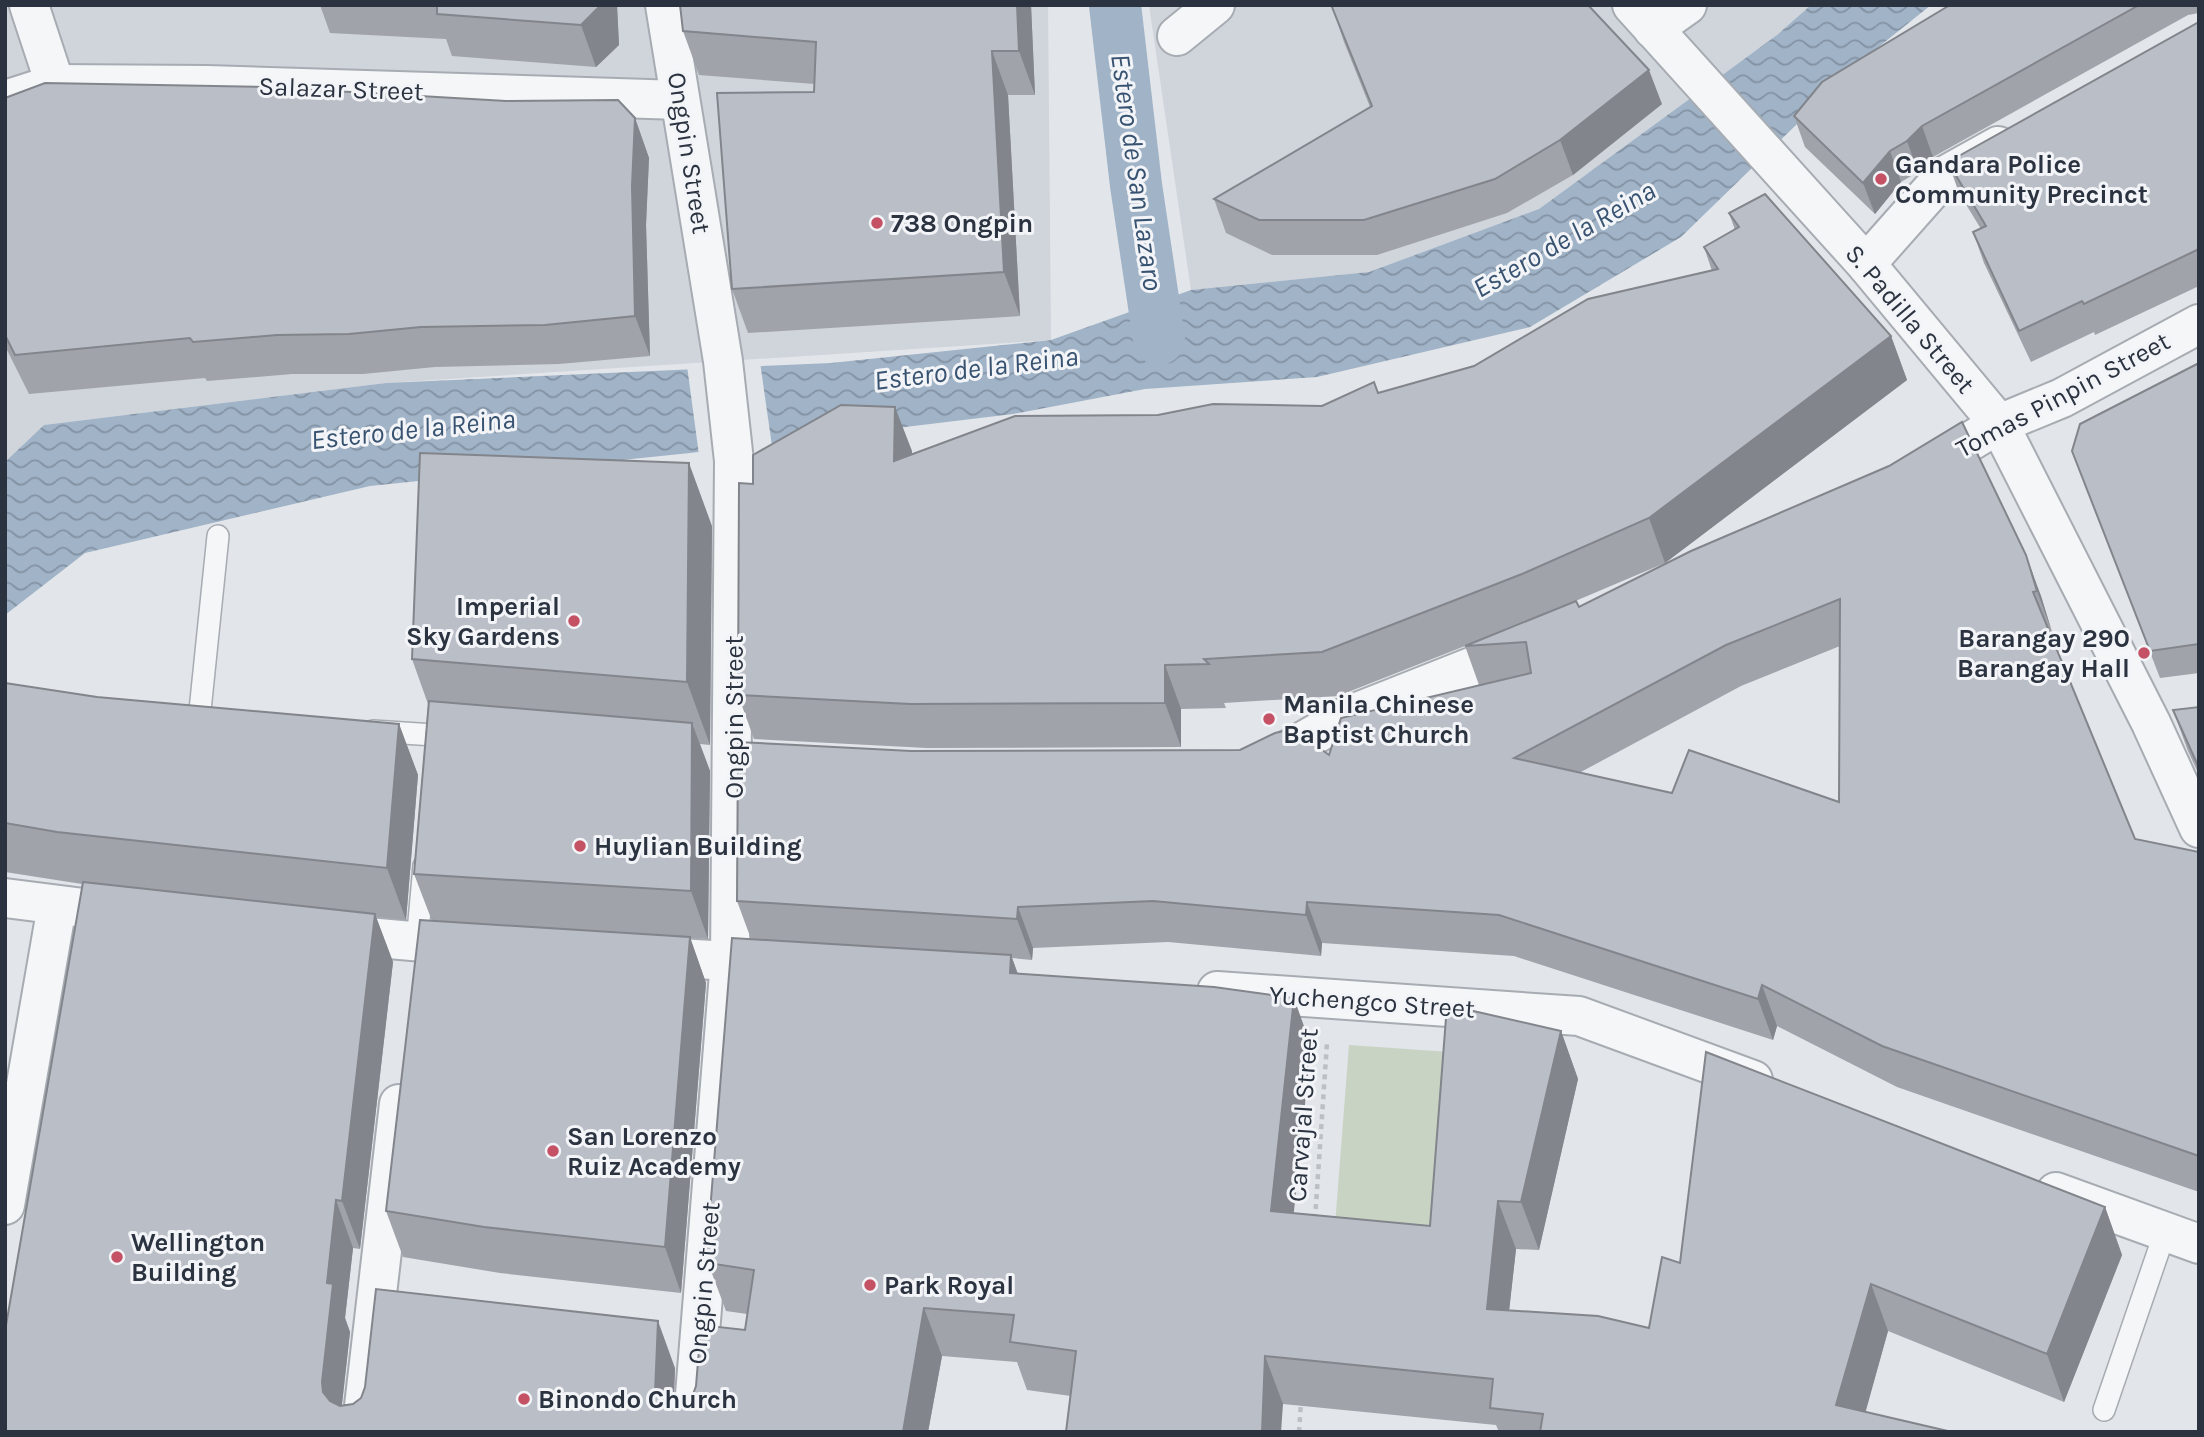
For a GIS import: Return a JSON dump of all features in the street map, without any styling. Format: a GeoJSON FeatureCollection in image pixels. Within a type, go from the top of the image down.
{"type":"FeatureCollection","features":[{"type":"Feature","properties":{"kind":"street"},"geometry":{"type":"LineString","coordinates":[[29,5],[55,84]]}},
{"type":"Feature","properties":{"kind":"street","name":"Ongpin Street"},"geometry":{"type":"LineString","coordinates":[[666,5],[723,361],[734,461],[736,760],[730,961],[692,1432]]}},
{"type":"Feature","properties":{"kind":"street"},"geometry":{"type":"LineString","coordinates":[[1177,36],[1215,5]]}},
{"type":"Feature","properties":{"kind":"street"},"geometry":{"type":"LineString","coordinates":[[1642,17],[1687,5]]}},
{"type":"Feature","properties":{"kind":"street","name":"S. Padilla Street"},"geometry":{"type":"LineString","coordinates":[[1642,17],[1866,264],[1999,424],[2169,720],[2199,828]]}},
{"type":"Feature","properties":{"kind":"street","name":"Salazar Street"},"geometry":{"type":"LineString","coordinates":[[5,100],[55,84],[221,85],[680,100]]}},
{"type":"Feature","properties":{"kind":"street"},"geometry":{"type":"LineString","coordinates":[[1866,264],[1944,176],[2029,129]]}},
{"type":"Feature","properties":{"kind":"street","name":"Tomas Pinpin Street"},"geometry":{"type":"LineString","coordinates":[[1895,487],[1999,424],[2062,398],[2199,324]]}},
{"type":"Feature","properties":{"kind":"street"},"geometry":{"type":"LineString","coordinates":[[1228,769],[1255,769],[1345,717],[1558,632]]}},
{"type":"Feature","properties":{"kind":"street"},"geometry":{"type":"LineString","coordinates":[[5,898],[168,917]]}},
{"type":"Feature","properties":{"kind":"street"},"geometry":{"type":"LineString","coordinates":[[5,1205],[57,906]]}},
{"type":"Feature","properties":{"kind":"street"},"geometry":{"type":"LineString","coordinates":[[293,930],[417,943],[499,948]]}},
{"type":"Feature","properties":{"kind":"street"},"geometry":{"type":"LineString","coordinates":[[413,984],[417,943]]}},
{"type":"Feature","properties":{"kind":"street"},"geometry":{"type":"LineString","coordinates":[[608,954],[814,966]]}},
{"type":"Feature","properties":{"kind":"street","name":"Yuchengco Street"},"geometry":{"type":"LineString","coordinates":[[1177,989],[1580,1016],[1787,1093]]}},
{"type":"Feature","properties":{"kind":"street"},"geometry":{"type":"LineString","coordinates":[[361,1432],[403,1065]]}},
{"type":"Feature","properties":{"kind":"street"},"geometry":{"type":"LineString","coordinates":[[2022,1179],[2182,1238]]}},
{"type":"Feature","properties":{"kind":"lane"},"geometry":{"type":"LineString","coordinates":[[218,536],[200,720],[227,722]]}},
{"type":"Feature","properties":{"kind":"lane"},"geometry":{"type":"LineString","coordinates":[[351,730],[461,737]]}},
{"type":"Feature","properties":{"kind":"lane"},"geometry":{"type":"LineString","coordinates":[[432,763],[434,735]]}},
{"type":"Feature","properties":{"kind":"lane"},"geometry":{"type":"LineString","coordinates":[[417,943],[425,846]]}},
{"type":"Feature","properties":{"kind":"lane"},"geometry":{"type":"LineString","coordinates":[[2104,1410],[2182,1238]]}},
{"type":"Feature","properties":{"kind":"path","name":"Carvajal Street"},"geometry":{"type":"LineString","coordinates":[[1314,1229],[1331,998]]}},
{"type":"Feature","properties":{"kind":"path"},"geometry":{"type":"LineString","coordinates":[[1299,1432],[1302,1391]]}},
{"type":"Feature","properties":{"kind":"shaded area"},"geometry":{"type":"Polygon","coordinates":[[[5,5],[1048,5],[1051,340],[386,383],[44,425],[5,462],[5,5]]]}},
{"type":"Feature","properties":{"kind":"shaded area"},"geometry":{"type":"Polygon","coordinates":[[[1149,5],[1811,5],[1777,35],[1539,209],[1369,272],[1191,290],[1149,5]]]}},
{"type":"Feature","properties":{"kind":"green space"},"geometry":{"type":"Polygon","coordinates":[[[1349,1045],[1464,1053],[1449,1246],[1334,1238],[1349,1045]]]}},
{"type":"Feature","properties":{"kind":"water","name":"Estero de la Reina"},"geometry":{"type":"Polygon","coordinates":[[[1811,5],[1931,5],[1866,57],[1681,237],[1530,327],[1317,377],[1145,389],[1013,414],[690,453],[370,486],[85,553],[5,615],[5,462],[44,425],[386,383],[831,363],[1051,340],[1191,290],[1369,272],[1539,209],[1777,35],[1811,5]]]}},
{"type":"Feature","properties":{"kind":"pier"},"geometry":{"type":"Polygon","coordinates":[[[760,362],[772,446],[699,455],[687,366],[760,362]]]}},
{"type":"Feature","properties":{"kind":"building"},"geometry":{"type":"Polygon","coordinates":[[[437,5],[601,5],[581,25],[437,14],[437,5]]]}},
{"type":"Feature","properties":{"kind":"building"},"geometry":{"type":"Polygon","coordinates":[[[680,5],[1017,5],[1019,51],[992,51],[1004,272],[732,289],[717,93],[814,92],[816,42],[683,31],[680,5]]]}},
{"type":"Feature","properties":{"kind":"building"},"geometry":{"type":"Polygon","coordinates":[[[1588,5],[1649,70],[1560,140],[1495,179],[1364,220],[1259,220],[1214,199],[1372,106],[1332,7],[1588,5]]]}},
{"type":"Feature","properties":{"kind":"building"},"geometry":{"type":"Polygon","coordinates":[[[1950,5],[2139,5],[1922,126],[1907,141],[1890,151],[1863,183],[1794,116],[1822,82],[1950,5]]]}},
{"type":"Feature","properties":{"kind":"building"},"geometry":{"type":"Polygon","coordinates":[[[2199,22],[2199,249],[2084,304],[2082,301],[2019,331],[1973,232],[1986,226],[1948,162],[2199,22]]]}},
{"type":"Feature","properties":{"kind":"building"},"geometry":{"type":"Polygon","coordinates":[[[45,83],[265,87],[506,101],[618,100],[635,118],[632,186],[635,316],[545,325],[421,327],[349,334],[277,335],[193,342],[190,338],[15,355],[5,335],[5,98],[45,83]]]}},
{"type":"Feature","properties":{"kind":"building"},"geometry":{"type":"Polygon","coordinates":[[[1765,194],[1891,336],[1649,518],[1522,574],[1322,652],[1204,659],[1209,664],[1165,665],[1165,703],[910,704],[738,695],[739,483],[753,484],[753,455],[841,405],[895,407],[894,461],[1015,416],[1158,415],[1213,404],[1322,406],[1374,382],[1378,393],[1474,366],[1588,299],[1718,269],[1704,247],[1739,227],[1729,213],[1765,194]]]}},
{"type":"Feature","properties":{"kind":"building"},"geometry":{"type":"Polygon","coordinates":[[[2199,363],[2199,644],[2150,651],[2072,451],[2080,424],[2199,363]]]}},
{"type":"Feature","properties":{"kind":"building"},"geometry":{"type":"Polygon","coordinates":[[[1962,422],[2026,555],[2037,591],[2033,592],[2135,839],[2199,852],[2199,1156],[1882,1046],[1762,985],[1758,999],[1499,915],[1307,902],[1306,915],[1153,901],[1018,907],[1017,919],[737,901],[738,742],[911,751],[1240,750],[1275,733],[1293,729],[1329,755],[1341,718],[1531,673],[1526,642],[1465,646],[1576,601],[1579,607],[1691,551],[1889,466],[1962,422]],[[1840,599],[1726,645],[1514,758],[1672,793],[1689,750],[1839,802],[1840,599]]]}},
{"type":"Feature","properties":{"kind":"building","name":"Imperial Sky Gardens"},"geometry":{"type":"Polygon","coordinates":[[[420,453],[689,463],[687,682],[412,659],[420,453]]]}},
{"type":"Feature","properties":{"kind":"building"},"geometry":{"type":"Polygon","coordinates":[[[5,683],[97,697],[399,724],[387,868],[57,832],[5,823],[5,683]]]}},
{"type":"Feature","properties":{"kind":"building","name":"Huylian Building"},"geometry":{"type":"Polygon","coordinates":[[[429,701],[692,723],[691,891],[414,874],[429,701]]]}},
{"type":"Feature","properties":{"kind":"building"},"geometry":{"type":"Polygon","coordinates":[[[2199,707],[2199,768],[2173,710],[2199,707]]]}},
{"type":"Feature","properties":{"kind":"building"},"geometry":{"type":"Polygon","coordinates":[[[83,882],[375,914],[342,1201],[336,1200],[327,1283],[333,1284],[323,1392],[330,1401],[340,1406],[353,1404],[361,1398],[365,1387],[376,1289],[658,1321],[655,1393],[662,1402],[672,1406],[683,1404],[692,1397],[696,1386],[701,1325],[745,1330],[754,1270],[708,1263],[707,1249],[732,938],[1011,955],[1010,973],[1214,987],[1294,998],[1271,1211],[1430,1226],[1447,1005],[1561,1031],[1521,1202],[1498,1201],[1487,1309],[1598,1316],[1649,1328],[1662,1257],[1680,1263],[1706,1052],[2105,1207],[2047,1354],[1871,1284],[1836,1405],[1952,1432],[1540,1432],[1543,1414],[1490,1408],[1493,1379],[1265,1356],[1262,1432],[1066,1432],[1076,1351],[1010,1342],[1014,1315],[924,1308],[903,1432],[5,1432],[5,1331],[83,882]]]}},
{"type":"Feature","properties":{"kind":"building","name":"San Lorenzo Ruiz Academy"},"geometry":{"type":"Polygon","coordinates":[[[420,920],[690,937],[665,1247],[484,1227],[386,1211],[420,920]]]}},
{"type":"Feature","properties":{"kind":"waterway","name":"Estero de San Lazaro"},"geometry":{"type":"LineString","coordinates":[[1115,5],[1136,185],[1159,339]]}},
{"type":"Feature","properties":{"kind":"place","name":"Gandara Police Community Precinct"},"geometry":{"type":"Point","coordinates":[1881,179]}},
{"type":"Feature","properties":{"kind":"place","name":"738 Ongpin"},"geometry":{"type":"Point","coordinates":[877,223]}},
{"type":"Feature","properties":{"kind":"place","name":"Imperial Sky Gardens"},"geometry":{"type":"Point","coordinates":[574,621]}},
{"type":"Feature","properties":{"kind":"place","name":"Barangay 290 Barangay Hall"},"geometry":{"type":"Point","coordinates":[2144,653]}},
{"type":"Feature","properties":{"kind":"place","name":"Manila Chinese Baptist Church"},"geometry":{"type":"Point","coordinates":[1269,719]}},
{"type":"Feature","properties":{"kind":"place","name":"Huylian Building"},"geometry":{"type":"Point","coordinates":[580,846]}},
{"type":"Feature","properties":{"kind":"place","name":"San Lorenzo Ruiz Academy"},"geometry":{"type":"Point","coordinates":[553,1151]}},
{"type":"Feature","properties":{"kind":"place","name":"Wellington Building"},"geometry":{"type":"Point","coordinates":[117,1257]}},
{"type":"Feature","properties":{"kind":"place","name":"Park Royal"},"geometry":{"type":"Point","coordinates":[870,1285]}},
{"type":"Feature","properties":{"kind":"place","name":"Binondo Church"},"geometry":{"type":"Point","coordinates":[524,1399]}}]}
